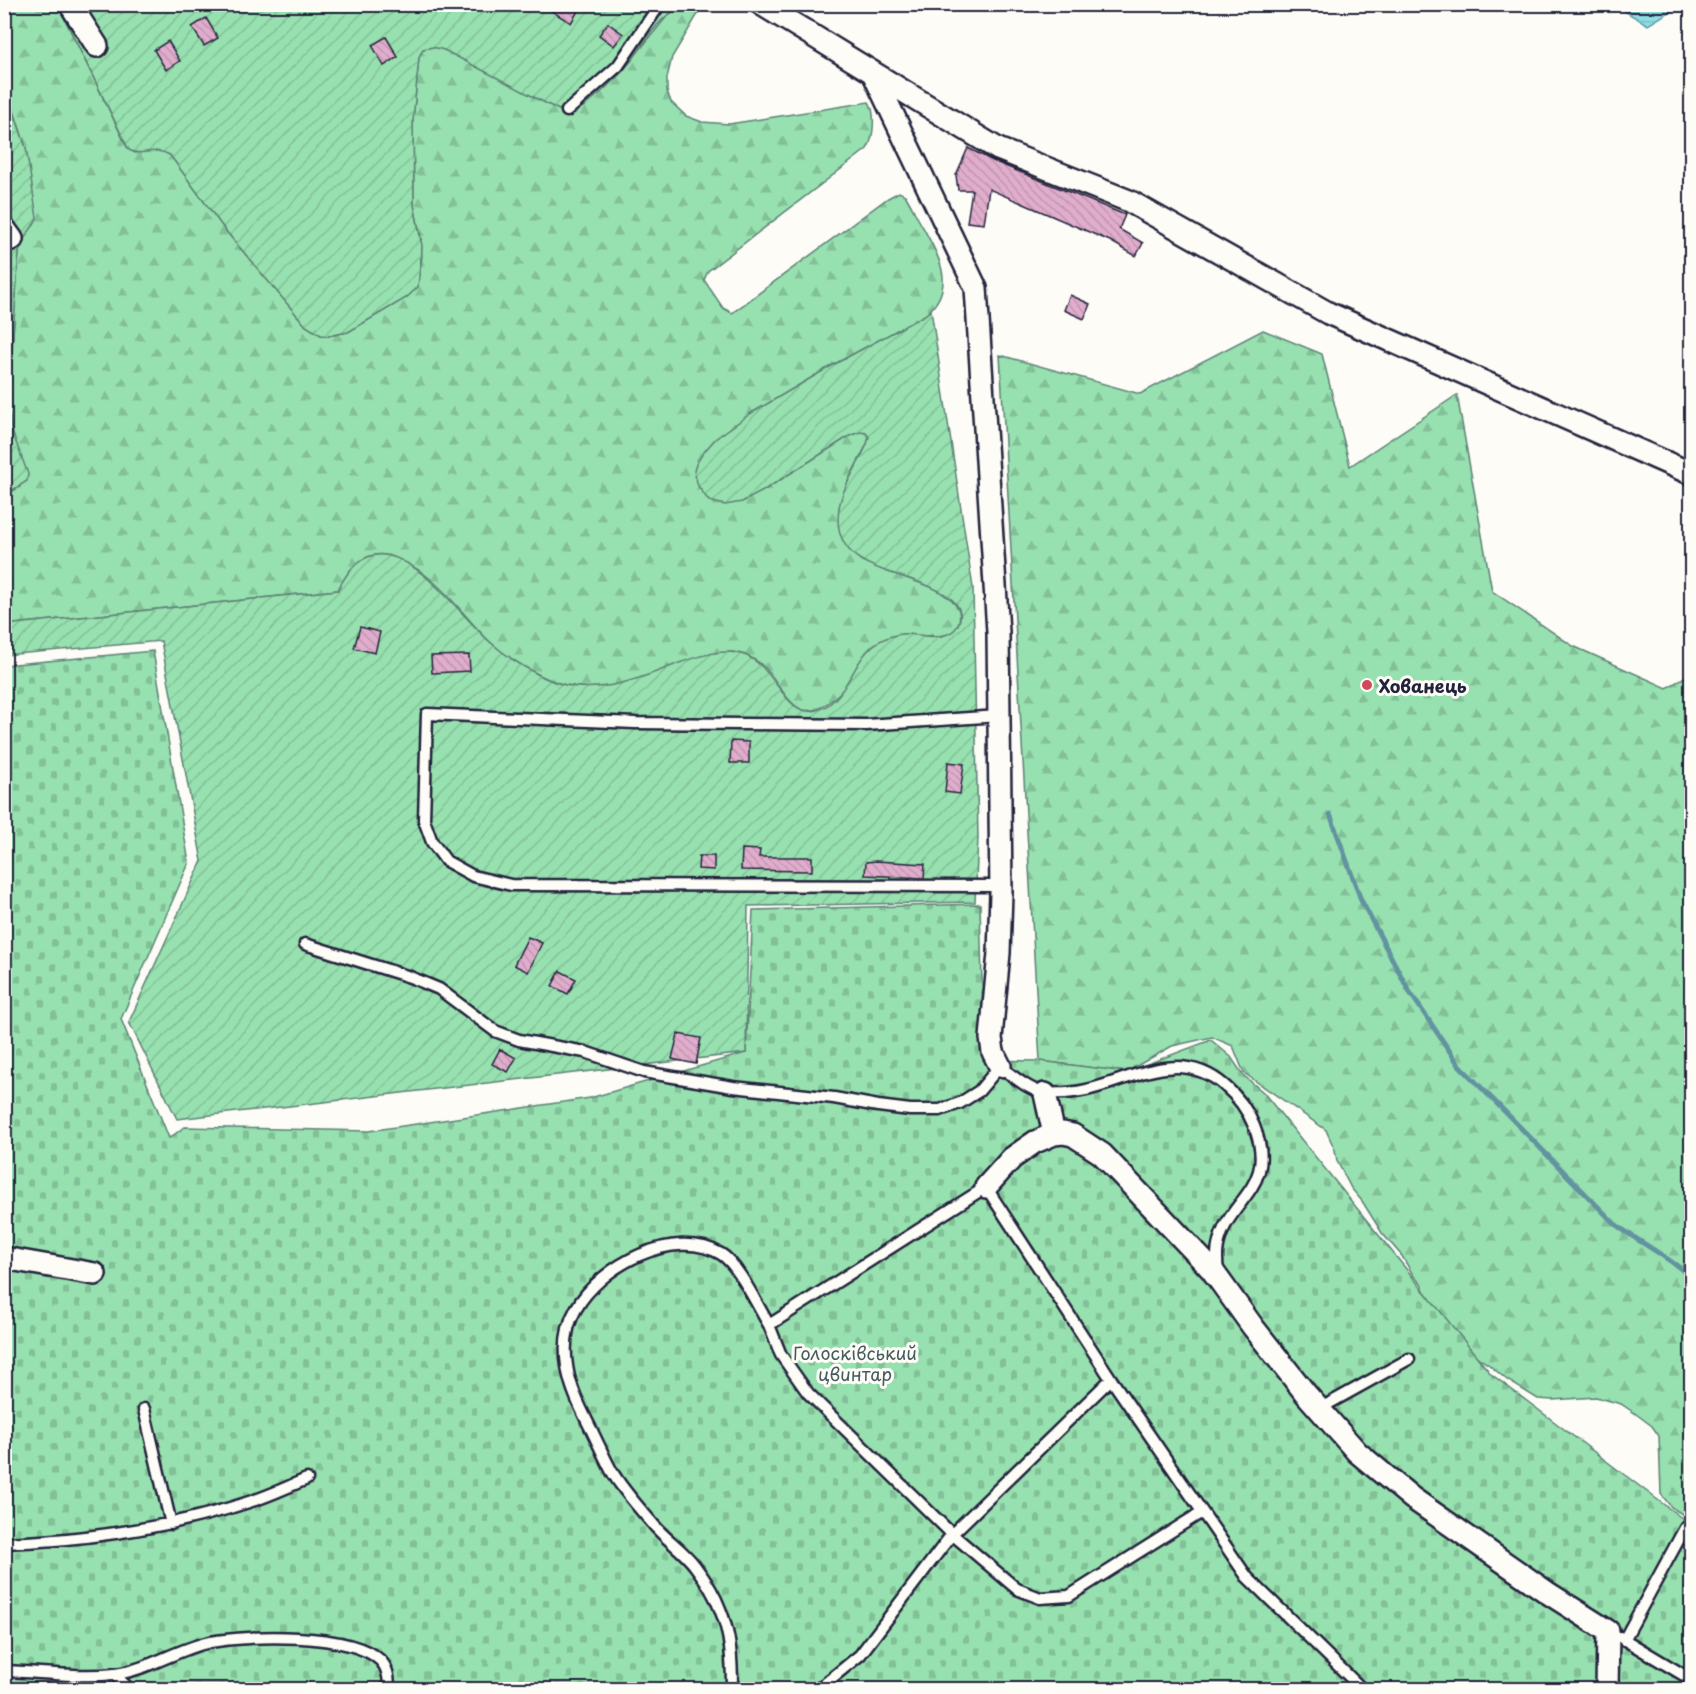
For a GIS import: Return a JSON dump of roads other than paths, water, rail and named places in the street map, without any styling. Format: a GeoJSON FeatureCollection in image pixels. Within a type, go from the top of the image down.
{"type":"FeatureCollection","features":[{"type":"Feature","properties":{"kind":"street"},"geometry":{"type":"LineString","coordinates":[[70,4],[97,46]]}},
{"type":"Feature","properties":{"kind":"street"},"geometry":{"type":"LineString","coordinates":[[761,4],[998,149],[1129,201],[1328,314],[1692,474]]}},
{"type":"Feature","properties":{"kind":"street"},"geometry":{"type":"LineString","coordinates":[[874,75],[976,288],[998,632],[1001,886],[999,954],[991,1038],[993,1052],[1000,1066]]}},
{"type":"Feature","properties":{"kind":"street"},"geometry":{"type":"LineString","coordinates":[[1045,1094],[1054,1134]]}},
{"type":"Feature","properties":{"kind":"street"},"geometry":{"type":"LineString","coordinates":[[986,1187],[1012,1158],[1054,1134],[1063,1133],[1073,1136],[1102,1154],[1204,1262],[1319,1409],[1357,1452],[1412,1498],[1548,1593],[1616,1635],[1607,1689]]}},
{"type":"Feature","properties":{"kind":"street"},"geometry":{"type":"LineString","coordinates":[[4,1258],[95,1274]]}},
{"type":"Feature","properties":{"kind":"lane"},"geometry":{"type":"LineString","coordinates":[[567,111],[618,66],[660,4]]}},
{"type":"Feature","properties":{"kind":"lane"},"geometry":{"type":"LineString","coordinates":[[999,716],[866,725],[634,723],[427,714],[424,820],[432,842],[447,861],[473,876],[512,885],[1001,886]]}},
{"type":"Feature","properties":{"kind":"lane"},"geometry":{"type":"LineString","coordinates":[[305,944],[410,977],[439,989],[495,1030],[519,1040],[585,1052],[644,1072],[733,1087],[834,1098],[910,1110],[940,1110],[960,1103],[979,1091],[1000,1066],[1030,1089],[1045,1094],[1077,1092],[1156,1068],[1189,1067],[1205,1073],[1224,1085],[1240,1100],[1258,1136],[1261,1155],[1254,1185],[1221,1234],[1216,1259],[1221,1282]]}},
{"type":"Feature","properties":{"kind":"lane"},"geometry":{"type":"LineString","coordinates":[[769,1325],[986,1187],[1111,1380],[1247,1577],[1363,1689]]}},
{"type":"Feature","properties":{"kind":"lane"},"geometry":{"type":"LineString","coordinates":[[732,1689],[732,1650],[720,1609],[695,1565],[654,1526],[612,1472],[574,1393],[567,1367],[565,1344],[569,1325],[576,1309],[597,1283],[629,1260],[654,1250],[691,1245],[708,1248],[722,1255],[734,1267],[769,1325],[781,1355],[808,1393],[952,1534],[1017,1589],[1040,1598],[1069,1596],[1202,1512]]}},
{"type":"Feature","properties":{"kind":"lane"},"geometry":{"type":"LineString","coordinates":[[1319,1409],[1408,1359]]}},
{"type":"Feature","properties":{"kind":"lane"},"geometry":{"type":"LineString","coordinates":[[813,1689],[822,1686],[860,1655],[952,1534],[1111,1380]]}},
{"type":"Feature","properties":{"kind":"lane"},"geometry":{"type":"LineString","coordinates":[[144,1409],[171,1524]]}},
{"type":"Feature","properties":{"kind":"lane"},"geometry":{"type":"LineString","coordinates":[[4,1543],[107,1535],[171,1524],[255,1500],[307,1479]]}},
{"type":"Feature","properties":{"kind":"lane"},"geometry":{"type":"LineString","coordinates":[[1685,1528],[1616,1635],[1692,1680]]}},
{"type":"Feature","properties":{"kind":"lane"},"geometry":{"type":"LineString","coordinates":[[4,1671],[114,1674],[135,1670],[208,1642],[237,1638],[298,1639],[336,1643],[363,1649],[381,1661],[389,1676],[389,1689]]}},
{"type":"Feature","properties":{"kind":"lane"},"geometry":{"type":"LineString","coordinates":[[114,1674],[130,1689]]}},
{"type":"Feature","properties":{"kind":"water"},"geometry":{"type":"Polygon","coordinates":[[[1614,5],[1691,5],[1691,12],[1679,6],[1648,25],[1614,5]]]}},
{"type":"Feature","properties":{"kind":"waterway"},"geometry":{"type":"LineString","coordinates":[[1330,814],[1361,900],[1409,991],[1459,1065],[1615,1224],[1674,1263],[1692,1278]]}},
{"type":"Feature","properties":{"kind":"waterway"},"geometry":{"type":"LineString","coordinates":[[1682,1269],[1692,1256]]}},
{"type":"Feature","properties":{"kind":"place","name":"Хованець"},"geometry":{"type":"Point","coordinates":[1367,685]}},
{"type":"Feature","properties":{"kind":"park label","name":"Голосківський цвинтар"},"geometry":{"type":"Point","coordinates":[855,1362]}}]}
